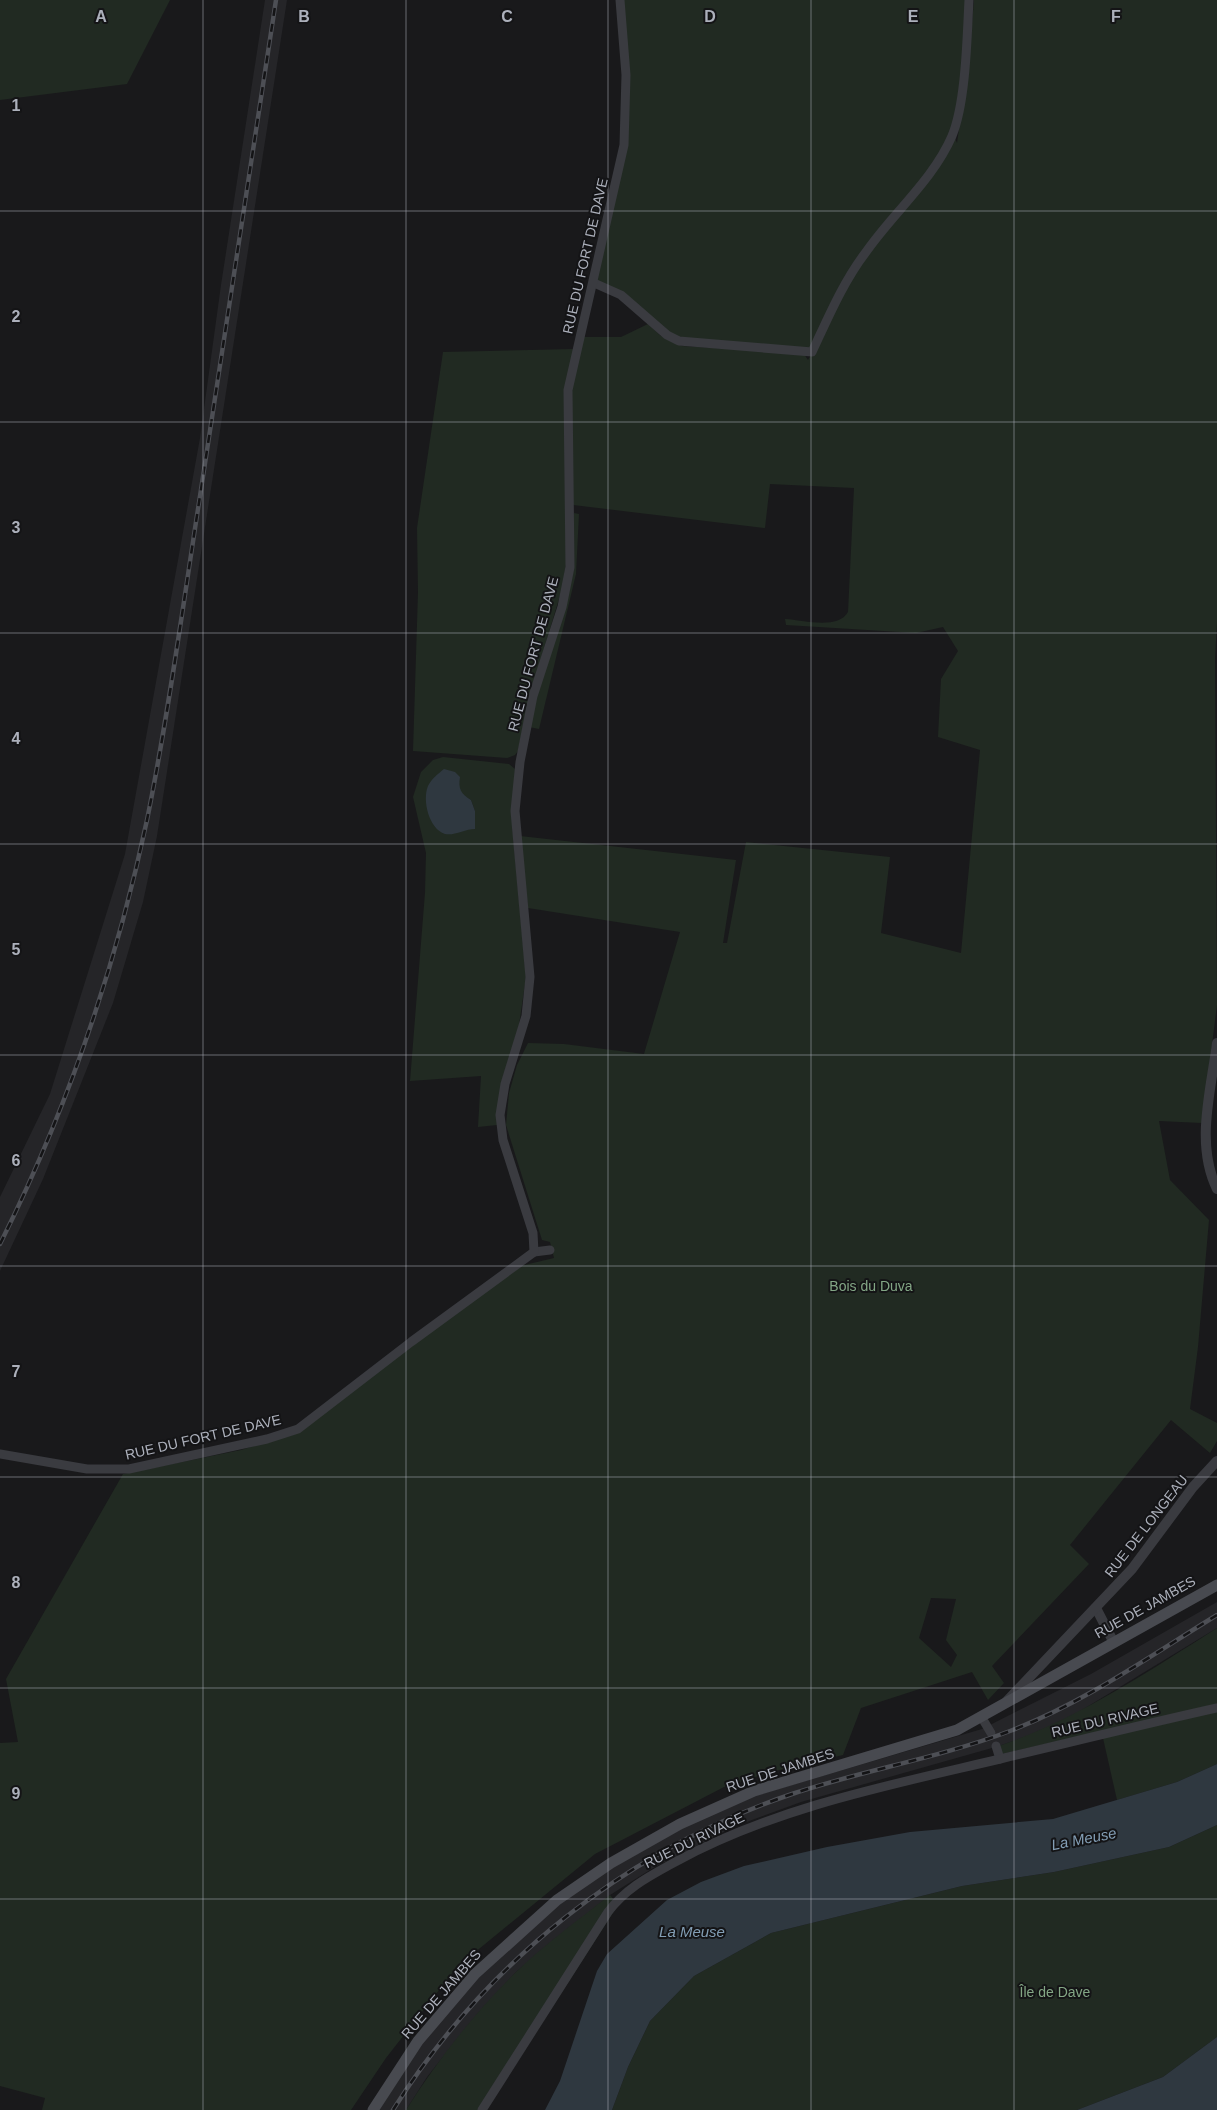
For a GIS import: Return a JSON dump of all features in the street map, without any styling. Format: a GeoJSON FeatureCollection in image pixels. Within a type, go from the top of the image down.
{"type":"FeatureCollection","features":[{"type":"Feature","properties":{"kind":"main road","name":"RUE DE JAMBES"},"geometry":{"type":"LineString","coordinates":[[372,2110],[418,2041],[475,1974],[557,1900],[611,1863],[680,1824],[754,1791],[934,1739],[982,1718],[1113,1641],[1217,1585]]}},
{"type":"Feature","properties":{"kind":"street","name":"RUE DU FORT DE DAVE"},"geometry":{"type":"LineString","coordinates":[[534,1252],[533,1233],[504,1140],[500,1115],[505,1084],[526,1016],[530,977],[514,811],[520,762],[533,696],[568,581],[571,552],[568,390],[594,283],[624,145],[626,75],[620,0]]}},
{"type":"Feature","properties":{"kind":"street"},"geometry":{"type":"LineString","coordinates":[[594,283],[621,295],[667,335],[680,341],[812,352],[836,301],[866,252],[930,172],[952,135],[965,63],[969,0]]}},
{"type":"Feature","properties":{"kind":"street"},"geometry":{"type":"LineString","coordinates":[[1217,1043],[1206,1144],[1208,1167],[1217,1190]]}},
{"type":"Feature","properties":{"kind":"street","name":"RUE DU FORT DE DAVE"},"geometry":{"type":"LineString","coordinates":[[0,1454],[87,1469],[129,1469],[267,1439],[298,1429],[411,1342],[534,1252],[550,1250]]}},
{"type":"Feature","properties":{"kind":"street","name":"RUE DE LONGEAU"},"geometry":{"type":"LineString","coordinates":[[1003,1706],[1024,1681],[1132,1569],[1193,1487],[1217,1461]]}},
{"type":"Feature","properties":{"kind":"street"},"geometry":{"type":"LineString","coordinates":[[1096,1608],[1113,1641]]}},
{"type":"Feature","properties":{"kind":"street","name":"RUE DU RIVAGE"},"geometry":{"type":"LineString","coordinates":[[482,2110],[608,1912],[622,1895],[638,1883],[700,1849],[781,1815],[904,1781],[1217,1708]]}},
{"type":"Feature","properties":{"kind":"street"},"geometry":{"type":"LineString","coordinates":[[982,1718],[991,1733]]}},
{"type":"Feature","properties":{"kind":"street"},"geometry":{"type":"LineString","coordinates":[[996,1746],[1000,1759]]}},
{"type":"Feature","properties":{"kind":"shaded area"},"geometry":{"type":"Polygon","coordinates":[[[265,0],[287,0],[157,836],[143,902],[113,1003],[43,1179],[0,1271],[0,1197],[50,1094],[125,854],[200,438],[221,285],[265,0]]]}},
{"type":"Feature","properties":{"kind":"shaded area"},"geometry":{"type":"Polygon","coordinates":[[[1217,1602],[1217,1628],[1072,1716],[1031,1735],[999,1746],[801,1802],[733,1827],[653,1868],[610,1895],[516,1972],[474,2018],[427,2077],[406,2110],[373,2110],[451,2001],[557,1900],[717,1807],[982,1729],[1091,1674],[1217,1602]]]}},
{"type":"Feature","properties":{"kind":"green space"},"geometry":{"type":"Polygon","coordinates":[[[0,0],[170,0],[127,84],[0,100],[0,0]]]}},
{"type":"Feature","properties":{"kind":"green space","name":"Bois du Duva"},"geometry":{"type":"Polygon","coordinates":[[[620,0],[969,0],[955,138],[957,143],[969,59],[974,0],[1217,0],[1217,622],[1215,659],[1217,1005],[1202,1123],[1159,1121],[1170,1180],[1209,1220],[1198,1347],[1190,1409],[1217,1423],[1217,1441],[1210,1453],[1171,1420],[1070,1545],[1089,1564],[992,1666],[1004,1683],[988,1700],[972,1672],[861,1708],[843,1755],[771,1772],[724,1787],[595,1854],[457,1967],[386,2058],[351,2110],[42,2110],[45,2098],[0,2086],[0,1743],[18,1742],[6,1679],[123,1474],[241,1450],[298,1432],[516,1267],[554,1258],[550,1242],[542,1240],[506,1125],[509,1093],[517,1065],[528,1043],[564,1044],[644,1054],[680,932],[528,908],[520,836],[736,860],[723,943],[727,943],[746,842],[890,857],[881,933],[961,953],[980,750],[938,737],[941,679],[958,651],[943,627],[916,633],[786,625],[785,619],[819,623],[836,621],[843,618],[848,612],[854,488],[770,484],[765,528],[573,505],[571,390],[584,337],[621,337],[648,324],[661,336],[682,346],[799,353],[804,354],[808,360],[812,353],[679,341],[626,298],[594,283],[624,145],[620,0]],[[931,1598],[919,1638],[951,1667],[957,1655],[946,1640],[956,1599],[931,1598]]]}},
{"type":"Feature","properties":{"kind":"green space"},"geometry":{"type":"Polygon","coordinates":[[[574,349],[566,564],[562,589],[529,698],[518,751],[515,755],[507,758],[413,751],[418,592],[417,528],[443,352],[574,349]]]}},
{"type":"Feature","properties":{"kind":"green space"},"geometry":{"type":"Polygon","coordinates":[[[574,513],[579,514],[576,574],[539,729],[529,727],[574,555],[574,513]]]}},
{"type":"Feature","properties":{"kind":"green space"},"geometry":{"type":"Polygon","coordinates":[[[443,757],[509,764],[515,769],[512,824],[526,977],[519,1025],[501,1084],[497,1125],[478,1127],[481,1076],[410,1081],[425,893],[426,853],[413,797],[421,772],[433,760],[443,757]],[[458,786],[464,829],[475,829],[475,811],[471,800],[462,795],[458,786]]]}},
{"type":"Feature","properties":{"kind":"green space"},"geometry":{"type":"Polygon","coordinates":[[[1217,1628],[1217,1704],[1002,1754],[999,1746],[1028,1735],[1084,1708],[1138,1678],[1217,1628]]]}},
{"type":"Feature","properties":{"kind":"green space"},"geometry":{"type":"Polygon","coordinates":[[[1217,1711],[1217,1764],[1177,1782],[1117,1800],[1103,1738],[1217,1711]]]}},
{"type":"Feature","properties":{"kind":"green space","name":"Île de Dave"},"geometry":{"type":"Polygon","coordinates":[[[1217,1825],[1217,2037],[1163,2077],[1077,2110],[612,2110],[628,2067],[650,2021],[694,1976],[771,1933],[962,1886],[1054,1872],[1169,1847],[1217,1825]]]}},
{"type":"Feature","properties":{"kind":"green space"},"geometry":{"type":"Polygon","coordinates":[[[610,1895],[618,1905],[486,2110],[406,2110],[457,2038],[500,1988],[538,1952],[610,1895]]]}},
{"type":"Feature","properties":{"kind":"water"},"geometry":{"type":"Polygon","coordinates":[[[444,769],[455,772],[460,777],[459,785],[461,791],[471,800],[475,811],[475,829],[445,834],[439,831],[431,820],[428,813],[426,792],[431,781],[444,769]]]}},
{"type":"Feature","properties":{"kind":"water","name":"La Meuse"},"geometry":{"type":"Polygon","coordinates":[[[1217,1764],[1217,1825],[1169,1847],[1054,1872],[962,1886],[771,1933],[694,1976],[650,2021],[628,2067],[612,2110],[545,2110],[560,2081],[597,1971],[607,1954],[667,1900],[701,1882],[744,1866],[827,1847],[910,1832],[1053,1819],[1177,1782],[1217,1764]]]}},
{"type":"Feature","properties":{"kind":"water"},"geometry":{"type":"Polygon","coordinates":[[[1217,2037],[1217,2110],[1077,2110],[1163,2077],[1217,2037]]]}},
{"type":"Feature","properties":{"kind":"railway"},"geometry":{"type":"LineString","coordinates":[[0,1244],[47,1142],[68,1089],[105,983],[135,875],[162,742],[276,0]]}},
{"type":"Feature","properties":{"kind":"railway"},"geometry":{"type":"LineString","coordinates":[[393,2110],[430,2056],[471,2006],[516,1960],[565,1918],[617,1880],[673,1846],[731,1818],[792,1794],[956,1749],[1037,1720],[1116,1678],[1217,1615]]}}]}
